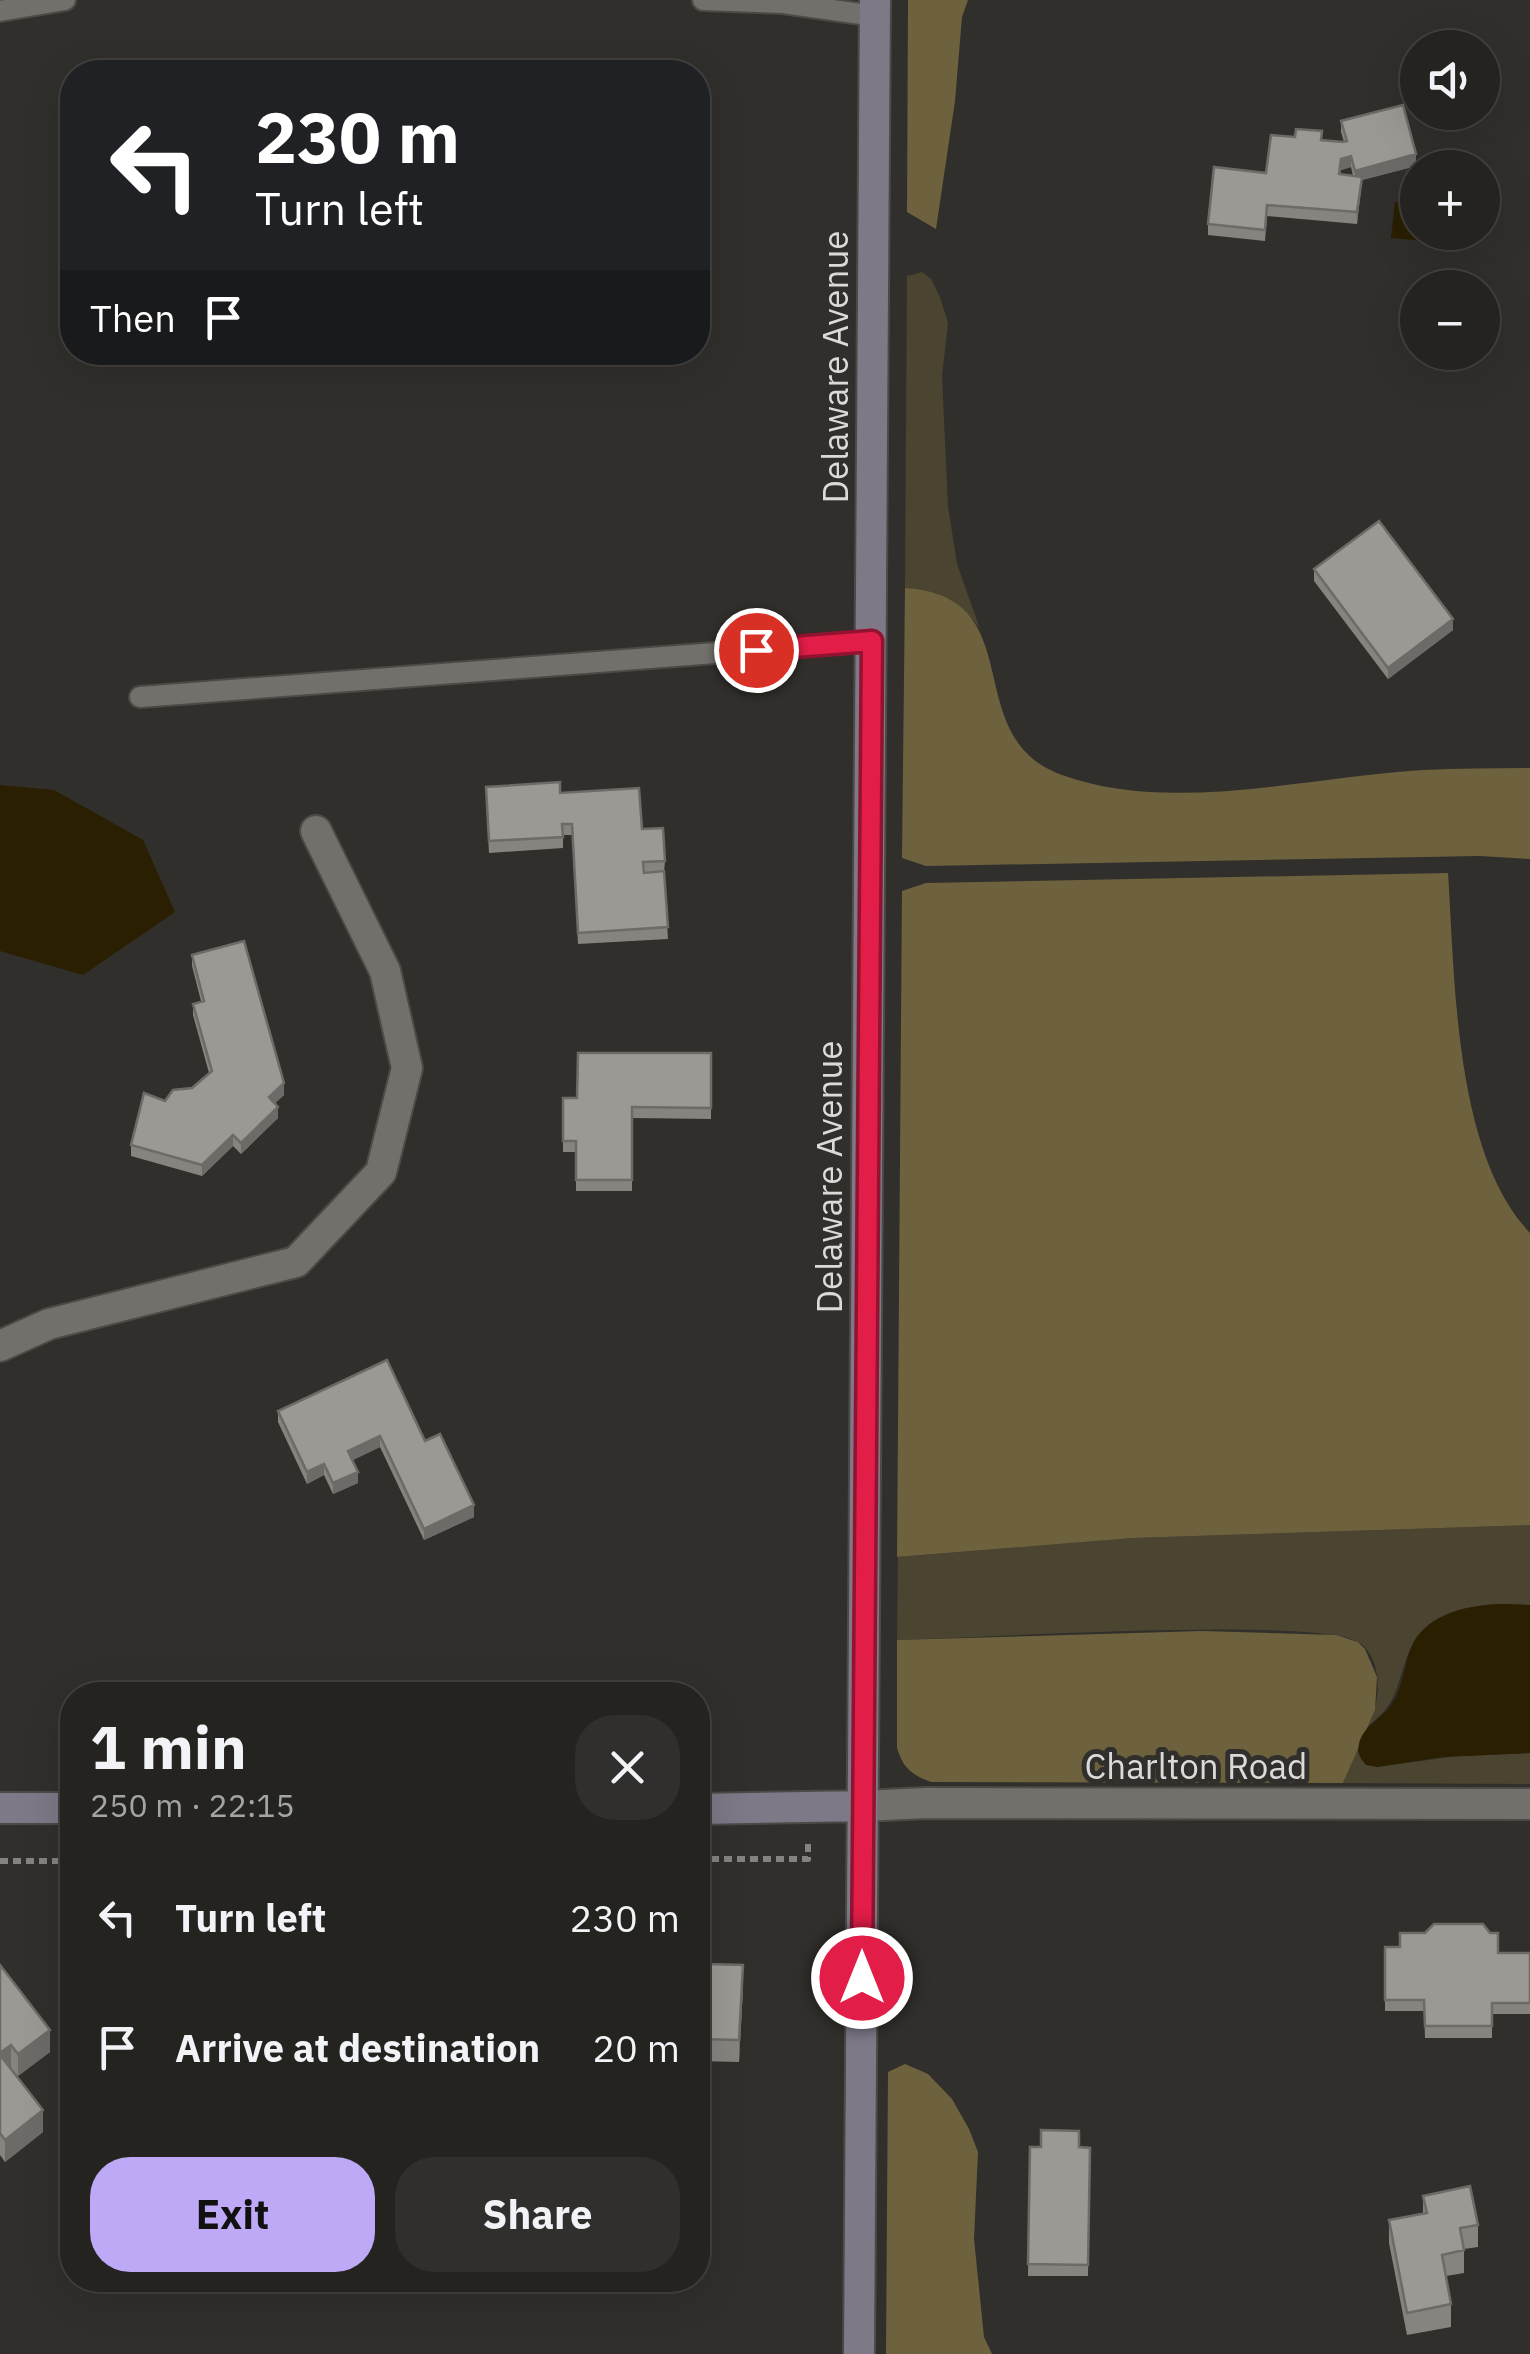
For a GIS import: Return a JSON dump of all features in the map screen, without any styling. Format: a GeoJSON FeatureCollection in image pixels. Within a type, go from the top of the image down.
{"type":"FeatureCollection","features":[{"type":"Feature","properties":{"kind":"street","name":"Delaware Avenue"},"geometry":{"type":"LineString","coordinates":[[859,2354],[875,8]]}},
{"type":"Feature","properties":{"kind":"street"},"geometry":{"type":"LineString","coordinates":[[0,1346],[49,1324],[296,1262],[382,1172],[407,1068],[384,971],[316,831]]}},
{"type":"Feature","properties":{"kind":"street","name":"Charlton Road"},"geometry":{"type":"LineString","coordinates":[[863,1806],[926,1802],[1530,1804]]}},
{"type":"Feature","properties":{"kind":"street"},"geometry":{"type":"LineString","coordinates":[[710,1809],[863,1806]]}},
{"type":"Feature","properties":{"kind":"street"},"geometry":{"type":"LineString","coordinates":[[0,1808],[60,1808]]}},
{"type":"Feature","properties":{"kind":"lane"},"geometry":{"type":"LineString","coordinates":[[0,12],[65,0]]}},
{"type":"Feature","properties":{"kind":"lane"},"geometry":{"type":"LineString","coordinates":[[703,0],[875,8]]}},
{"type":"Feature","properties":{"kind":"lane"},"geometry":{"type":"LineString","coordinates":[[140,696],[872,641]]}},
{"type":"Feature","properties":{"kind":"path"},"geometry":{"type":"LineString","coordinates":[[710,1859],[808,1859],[808,1809]]}},
{"type":"Feature","properties":{"kind":"path"},"geometry":{"type":"LineString","coordinates":[[0,1861],[60,1861]]}},
{"type":"Feature","properties":{"kind":"shaded area"},"geometry":{"type":"Polygon","coordinates":[[[908,0],[968,0],[962,17],[955,101],[936,229],[907,212],[908,0]]]}},
{"type":"Feature","properties":{"kind":"shaded area"},"geometry":{"type":"Polygon","coordinates":[[[1395,202],[1400,203],[1400,239],[1391,238],[1395,202]]]}},
{"type":"Feature","properties":{"kind":"shaded area"},"geometry":{"type":"Polygon","coordinates":[[[922,272],[931,279],[948,323],[942,376],[948,506],[957,564],[980,629],[948,600],[905,588],[907,276],[922,272]]]}},
{"type":"Feature","properties":{"kind":"shaded area"},"geometry":{"type":"Polygon","coordinates":[[[905,588],[944,597],[969,615],[983,641],[1011,731],[1030,756],[1062,775],[1104,787],[1195,793],[1424,770],[1530,768],[1530,859],[1480,856],[926,866],[902,858],[905,588]]]}},
{"type":"Feature","properties":{"kind":"shaded area"},"geometry":{"type":"Polygon","coordinates":[[[0,785],[54,790],[143,840],[175,912],[83,975],[0,951],[0,785]]]}},
{"type":"Feature","properties":{"kind":"shaded area"},"geometry":{"type":"Polygon","coordinates":[[[1448,873],[1457,1012],[1473,1112],[1486,1158],[1505,1199],[1530,1233],[1530,1525],[1133,1538],[897,1557],[902,891],[926,883],[1448,873]]]}},
{"type":"Feature","properties":{"kind":"shaded area"},"geometry":{"type":"Polygon","coordinates":[[[1530,1525],[1530,1605],[1480,1606],[1446,1614],[1432,1622],[1411,1647],[1392,1699],[1367,1727],[1377,1695],[1373,1660],[1360,1643],[1332,1635],[1215,1629],[897,1640],[898,1557],[1133,1538],[1530,1525]]]}},
{"type":"Feature","properties":{"kind":"shaded area"},"geometry":{"type":"Polygon","coordinates":[[[1530,1605],[1530,1753],[1366,1765],[1359,1753],[1361,1737],[1393,1702],[1411,1647],[1422,1631],[1459,1610],[1530,1605]]]}},
{"type":"Feature","properties":{"kind":"shaded area"},"geometry":{"type":"Polygon","coordinates":[[[1202,1631],[1336,1635],[1358,1642],[1365,1649],[1377,1677],[1375,1710],[1343,1783],[931,1782],[909,1770],[899,1755],[897,1640],[1202,1631]]]}},
{"type":"Feature","properties":{"kind":"shaded area"},"geometry":{"type":"Polygon","coordinates":[[[1359,1745],[1358,1751],[1377,1767],[1457,1756],[1530,1753],[1530,1784],[1343,1783],[1359,1745]]]}},
{"type":"Feature","properties":{"kind":"shaded area"},"geometry":{"type":"Polygon","coordinates":[[[905,2064],[928,2074],[952,2099],[978,2152],[974,2239],[984,2337],[992,2354],[886,2354],[888,2072],[905,2064]]]}},
{"type":"Feature","properties":{"kind":"building"},"geometry":{"type":"Polygon","coordinates":[[[1400,106],[1400,130],[1410,130],[1415,150],[1400,150],[1400,158],[1355,171],[1351,156],[1341,159],[1339,174],[1362,177],[1357,212],[1267,205],[1265,230],[1208,224],[1214,167],[1266,173],[1271,135],[1295,137],[1296,129],[1322,131],[1321,140],[1343,142],[1347,141],[1341,121],[1400,106]]]}},
{"type":"Feature","properties":{"kind":"building"},"geometry":{"type":"Polygon","coordinates":[[[1379,521],[1453,619],[1388,668],[1314,569],[1379,521]]]}},
{"type":"Feature","properties":{"kind":"building"},"geometry":{"type":"Polygon","coordinates":[[[560,782],[560,793],[639,788],[642,829],[663,828],[665,861],[643,862],[644,873],[664,871],[668,927],[578,933],[572,824],[562,824],[563,837],[489,841],[486,787],[560,782]]]}},
{"type":"Feature","properties":{"kind":"building"},"geometry":{"type":"Polygon","coordinates":[[[244,941],[284,1083],[269,1097],[278,1107],[241,1143],[233,1135],[202,1165],[131,1145],[144,1093],[165,1101],[173,1090],[192,1088],[212,1071],[193,1004],[204,1001],[192,955],[244,941]]]}},
{"type":"Feature","properties":{"kind":"building"},"geometry":{"type":"Polygon","coordinates":[[[578,1053],[711,1053],[711,1108],[632,1107],[632,1180],[576,1180],[576,1141],[563,1141],[563,1098],[577,1098],[578,1053]]]}},
{"type":"Feature","properties":{"kind":"building"},"geometry":{"type":"Polygon","coordinates":[[[387,1360],[425,1441],[440,1434],[474,1505],[424,1529],[380,1436],[348,1451],[358,1472],[333,1483],[324,1464],[307,1472],[278,1411],[387,1360]]]}},
{"type":"Feature","properties":{"kind":"building"},"geometry":{"type":"Polygon","coordinates":[[[1434,1924],[1483,1924],[1490,1933],[1498,1933],[1498,1953],[1530,1953],[1530,2003],[1492,2003],[1492,2026],[1425,2026],[1424,2000],[1385,2000],[1385,1947],[1400,1947],[1400,1933],[1425,1933],[1434,1924]]]}},
{"type":"Feature","properties":{"kind":"building"},"geometry":{"type":"Polygon","coordinates":[[[710,1964],[743,1965],[739,2040],[710,2039],[710,1964]]]}},
{"type":"Feature","properties":{"kind":"building"},"geometry":{"type":"Polygon","coordinates":[[[0,1965],[50,2030],[18,2054],[11,2045],[0,2053],[0,1965]]]}},
{"type":"Feature","properties":{"kind":"building"},"geometry":{"type":"Polygon","coordinates":[[[0,2055],[43,2110],[5,2140],[0,2133],[0,2055]]]}},
{"type":"Feature","properties":{"kind":"building"},"geometry":{"type":"Polygon","coordinates":[[[1041,2130],[1079,2131],[1079,2147],[1090,2148],[1088,2265],[1028,2264],[1030,2147],[1041,2147],[1041,2130]]]}},
{"type":"Feature","properties":{"kind":"building"},"geometry":{"type":"Polygon","coordinates":[[[1470,2186],[1478,2225],[1460,2228],[1464,2250],[1442,2255],[1451,2304],[1407,2313],[1389,2220],[1427,2213],[1423,2196],[1470,2186]]]}},
{"type":"Feature","properties":{"kind":"route"},"geometry":{"type":"LineString","coordinates":[[756,650],[872,641],[862,1978]]}}]}
